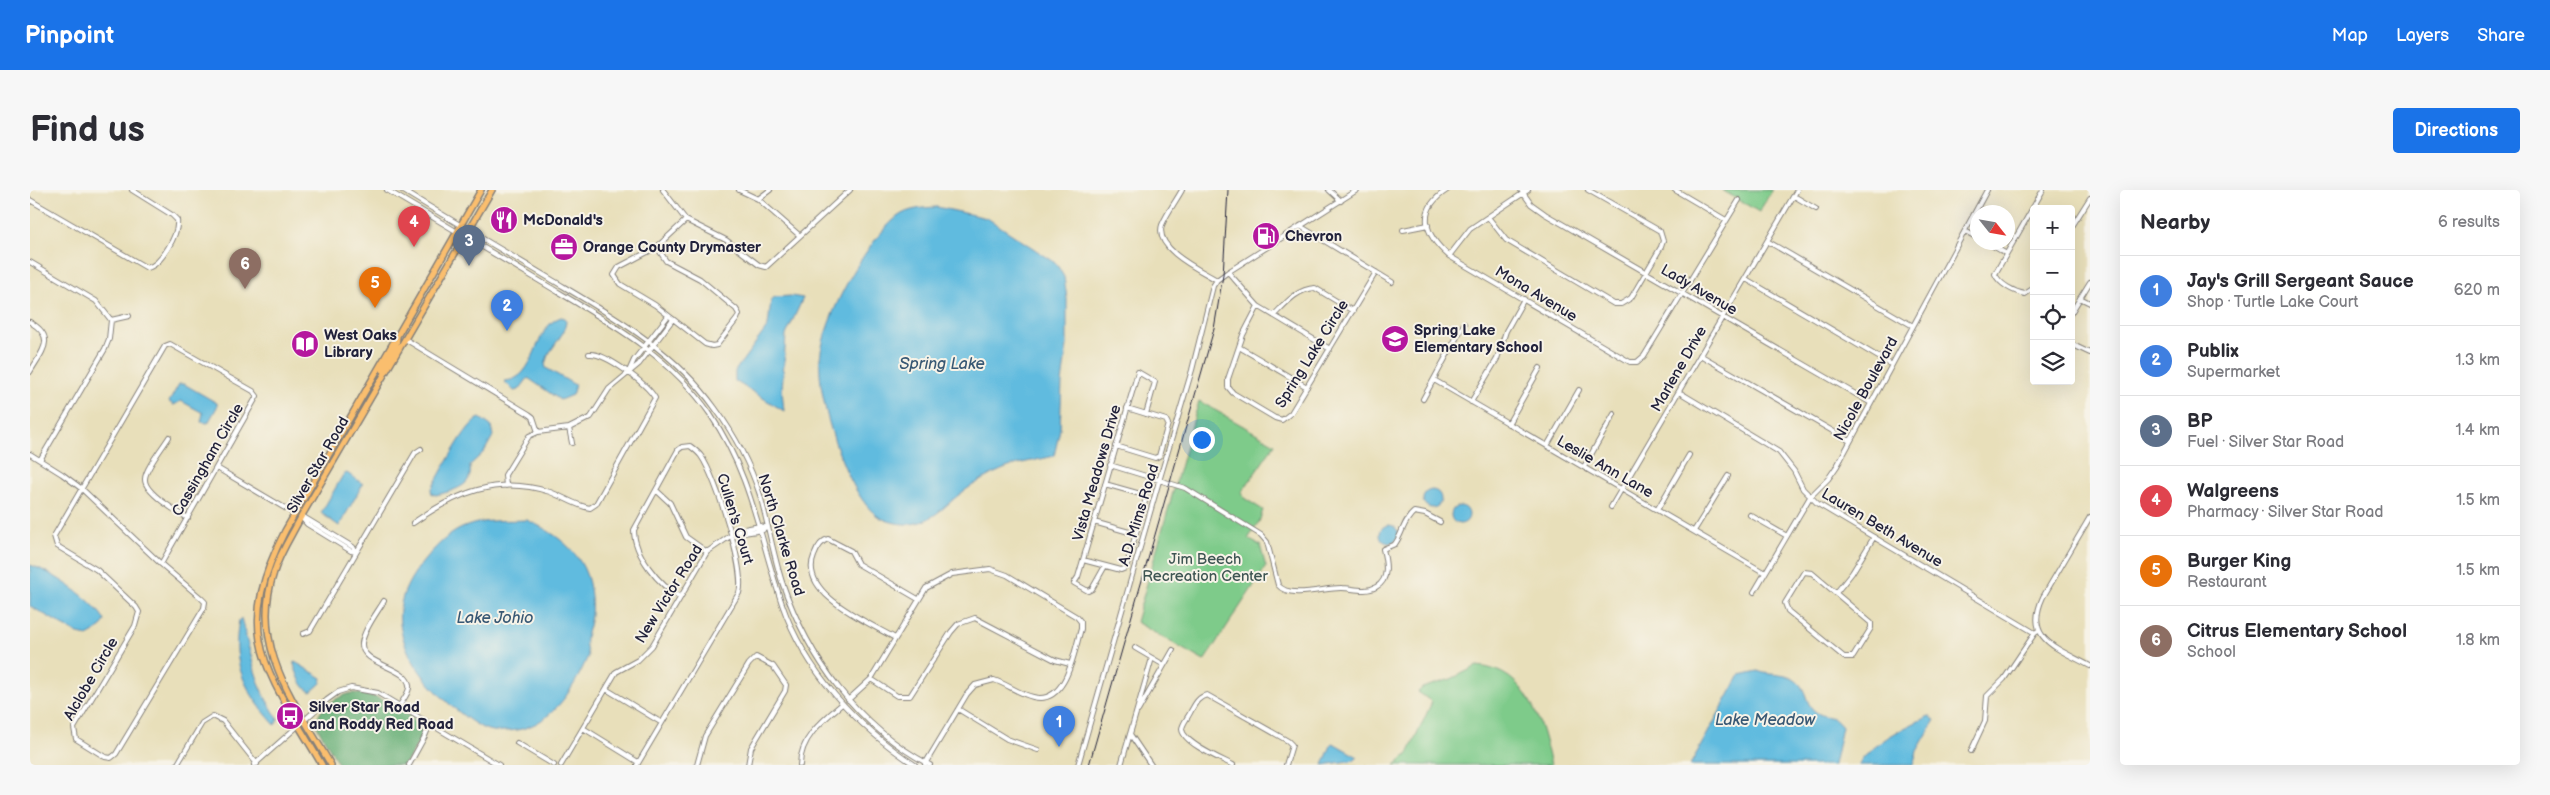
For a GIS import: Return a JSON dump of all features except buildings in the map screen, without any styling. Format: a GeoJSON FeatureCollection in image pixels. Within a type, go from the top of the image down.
{"type":"FeatureCollection","features":[{"type":"Feature","properties":{"kind":"main road","name":"Silver Star Road"},"geometry":{"type":"LineString","coordinates":[[322,765],[274,684],[267,668],[261,649],[258,609],[261,586],[270,559],[295,514],[459,225],[481,190]]}},
{"type":"Feature","properties":{"kind":"main road","name":"Silver Star Road"},"geometry":{"type":"LineString","coordinates":[[331,765],[279,675],[267,638],[267,597],[274,570],[302,516],[492,190]]}},
{"type":"Feature","properties":{"kind":"main road"},"geometry":{"type":"LineString","coordinates":[[370,400],[369,395],[396,347],[397,336]]}},
{"type":"Feature","properties":{"kind":"main road"},"geometry":{"type":"LineString","coordinates":[[302,516],[301,511],[304,504],[324,471],[321,468]]}},
{"type":"Feature","properties":{"kind":"main road"},"geometry":{"type":"LineString","coordinates":[[274,570],[275,562],[295,524],[295,514]]}},
{"type":"Feature","properties":{"kind":"street"},"geometry":{"type":"LineString","coordinates":[[30,200],[147,268],[157,263],[176,231],[177,220],[132,190]]}},
{"type":"Feature","properties":{"kind":"street","name":"North Clarke Road"},"geometry":{"type":"LineString","coordinates":[[387,190],[645,346],[691,389],[725,437],[744,477],[775,581],[792,627],[812,662],[842,704],[876,737],[915,765]]}},
{"type":"Feature","properties":{"kind":"street","name":"North Clarke Road"},"geometry":{"type":"LineString","coordinates":[[402,190],[650,340],[698,386],[730,431],[752,474],[782,580],[802,630],[816,657],[848,700],[879,730],[927,764]]}},
{"type":"Feature","properties":{"kind":"street"},"geometry":{"type":"LineString","coordinates":[[663,190],[686,220],[726,240],[759,265],[766,267],[850,190]]}},
{"type":"Feature","properties":{"kind":"street"},"geometry":{"type":"LineString","coordinates":[[739,190],[758,200],[799,235]]}},
{"type":"Feature","properties":{"kind":"street"},"geometry":{"type":"LineString","coordinates":[[758,200],[770,190]]}},
{"type":"Feature","properties":{"kind":"street"},"geometry":{"type":"LineString","coordinates":[[1182,190],[1162,225],[1161,233],[1165,245],[1179,257],[1217,280]]}},
{"type":"Feature","properties":{"kind":"street"},"geometry":{"type":"LineString","coordinates":[[1330,190],[1340,200]]}},
{"type":"Feature","properties":{"kind":"street","name":"A.D. Mims Road"},"geometry":{"type":"LineString","coordinates":[[1078,765],[1192,370],[1211,292],[1217,280],[1223,275],[1357,190]]}},
{"type":"Feature","properties":{"kind":"street"},"geometry":{"type":"LineString","coordinates":[[1403,230],[1428,224],[1429,206],[1447,190]]}},
{"type":"Feature","properties":{"kind":"street"},"geometry":{"type":"LineString","coordinates":[[1449,256],[1465,234],[1522,192],[1528,190]]}},
{"type":"Feature","properties":{"kind":"street"},"geometry":{"type":"LineString","coordinates":[[1488,217],[1506,240],[1614,304],[1622,304],[1631,298],[1662,247],[1663,241],[1660,231],[1588,190]]}},
{"type":"Feature","properties":{"kind":"street"},"geometry":{"type":"LineString","coordinates":[[1675,190],[1726,220]]}},
{"type":"Feature","properties":{"kind":"street","name":"Marlene Drive"},"geometry":{"type":"LineString","coordinates":[[1611,507],[1797,190]]}},
{"type":"Feature","properties":{"kind":"street","name":"Nicole Boulevard"},"geometry":{"type":"LineString","coordinates":[[1754,592],[1810,497],[1828,479],[1872,403],[1987,190]]}},
{"type":"Feature","properties":{"kind":"street"},"geometry":{"type":"LineString","coordinates":[[2030,291],[2025,294],[2019,293],[1998,280],[1995,274],[2005,253],[2044,190]]}},
{"type":"Feature","properties":{"kind":"street","name":"Lady Avenue"},"geometry":{"type":"LineString","coordinates":[[1522,192],[1531,204],[1545,214],[1872,403]]}},
{"type":"Feature","properties":{"kind":"street"},"geometry":{"type":"LineString","coordinates":[[1794,196],[1816,209]]}},
{"type":"Feature","properties":{"kind":"street"},"geometry":{"type":"LineString","coordinates":[[2075,222],[2090,198]]}},
{"type":"Feature","properties":{"kind":"street"},"geometry":{"type":"LineString","coordinates":[[1683,294],[1738,200]]}},
{"type":"Feature","properties":{"kind":"street"},"geometry":{"type":"LineString","coordinates":[[657,247],[666,260],[700,279],[736,308],[739,314],[717,345],[712,346],[620,284],[614,275],[619,267],[657,247],[686,220]]}},
{"type":"Feature","properties":{"kind":"street","name":"Mona Avenue"},"geometry":{"type":"LineString","coordinates":[[1428,224],[1430,234],[1437,245],[1449,256],[1630,362],[1637,362],[1644,356],[1683,294]]}},
{"type":"Feature","properties":{"kind":"street"},"geometry":{"type":"LineString","coordinates":[[1300,226],[1392,282]]}},
{"type":"Feature","properties":{"kind":"street"},"geometry":{"type":"LineString","coordinates":[[1965,231],[1970,234]]}},
{"type":"Feature","properties":{"kind":"street"},"geometry":{"type":"LineString","coordinates":[[1768,241],[1913,326]]}},
{"type":"Feature","properties":{"kind":"street"},"geometry":{"type":"LineString","coordinates":[[2000,250],[2005,253]]}},
{"type":"Feature","properties":{"kind":"street"},"geometry":{"type":"LineString","coordinates":[[30,262],[96,302],[112,320]]}},
{"type":"Feature","properties":{"kind":"street"},"geometry":{"type":"LineString","coordinates":[[1228,272],[1258,306],[1330,349]]}},
{"type":"Feature","properties":{"kind":"street","name":"Spring Lake Circle"},"geometry":{"type":"LineString","coordinates":[[1258,306],[1238,347],[1228,379],[1228,387],[1233,393],[1275,418],[1282,420],[1287,418],[1307,387],[1376,272]]}},
{"type":"Feature","properties":{"kind":"street"},"geometry":{"type":"LineString","coordinates":[[1746,279],[1892,365]]}},
{"type":"Feature","properties":{"kind":"street"},"geometry":{"type":"LineString","coordinates":[[2075,306],[2090,282]]}},
{"type":"Feature","properties":{"kind":"street"},"geometry":{"type":"LineString","coordinates":[[1274,316],[1292,297],[1308,288],[1315,288],[1353,311]]}},
{"type":"Feature","properties":{"kind":"street"},"geometry":{"type":"LineString","coordinates":[[2080,298],[2090,303]]}},
{"type":"Feature","properties":{"kind":"street"},"geometry":{"type":"LineString","coordinates":[[1471,402],[1497,360],[1506,332],[1524,299]]}},
{"type":"Feature","properties":{"kind":"street"},"geometry":{"type":"LineString","coordinates":[[112,320],[129,316]]}},
{"type":"Feature","properties":{"kind":"street"},"geometry":{"type":"LineString","coordinates":[[628,373],[634,360],[668,316]]}},
{"type":"Feature","properties":{"kind":"street"},"geometry":{"type":"LineString","coordinates":[[506,486],[504,475],[524,441],[538,432],[569,428],[591,416],[608,389],[639,364],[673,319]]}},
{"type":"Feature","properties":{"kind":"street"},"geometry":{"type":"LineString","coordinates":[[40,460],[105,349],[109,339],[112,320]]}},
{"type":"Feature","properties":{"kind":"street"},"geometry":{"type":"LineString","coordinates":[[30,322],[40,328],[46,338],[45,347],[30,372]]}},
{"type":"Feature","properties":{"kind":"street"},"geometry":{"type":"LineString","coordinates":[[1422,399],[1464,324]]}},
{"type":"Feature","properties":{"kind":"street"},"geometry":{"type":"LineString","coordinates":[[405,339],[482,384],[533,417],[538,432]]}},
{"type":"Feature","properties":{"kind":"street","name":"Cassingham Circle"},"geometry":{"type":"LineString","coordinates":[[82,489],[165,346],[170,344],[253,391],[256,396],[161,564]]}},
{"type":"Feature","properties":{"kind":"street"},"geometry":{"type":"LineString","coordinates":[[2075,346],[2090,353]]}},
{"type":"Feature","properties":{"kind":"street"},"geometry":{"type":"LineString","coordinates":[[1238,347],[1307,387]]}},
{"type":"Feature","properties":{"kind":"street"},"geometry":{"type":"LineString","coordinates":[[413,523],[440,504],[460,494],[506,486],[544,490],[590,508],[596,504],[655,398],[628,373],[602,355],[589,354]]}},
{"type":"Feature","properties":{"kind":"street"},"geometry":{"type":"LineString","coordinates":[[1700,355],[1850,441]]}},
{"type":"Feature","properties":{"kind":"street"},"geometry":{"type":"LineString","coordinates":[[634,360],[639,364]]}},
{"type":"Feature","properties":{"kind":"street"},"geometry":{"type":"LineString","coordinates":[[1508,424],[1540,368]]}},
{"type":"Feature","properties":{"kind":"street","name":"Vista Meadows Drive"},"geometry":{"type":"LineString","coordinates":[[1105,566],[1092,589],[1088,591],[1074,583],[1083,560],[1138,372],[1155,382],[1146,414]]}},
{"type":"Feature","properties":{"kind":"street","name":"Leslie Ann Lane"},"geometry":{"type":"LineString","coordinates":[[1434,380],[1765,573]]}},
{"type":"Feature","properties":{"kind":"street"},"geometry":{"type":"LineString","coordinates":[[1547,446],[1579,390]]}},
{"type":"Feature","properties":{"kind":"street","name":"Lauren Beth Avenue"},"geometry":{"type":"LineString","coordinates":[[1679,392],[1779,452],[1788,462],[1810,497],[2090,666]]}},
{"type":"Feature","properties":{"kind":"street"},"geometry":{"type":"LineString","coordinates":[[1116,446],[1155,458],[1159,456],[1168,424],[1166,420],[1127,408]]}},
{"type":"Feature","properties":{"kind":"street"},"geometry":{"type":"LineString","coordinates":[[1584,466],[1614,414]]}},
{"type":"Feature","properties":{"kind":"street"},"geometry":{"type":"LineString","coordinates":[[569,428],[572,443]]}},
{"type":"Feature","properties":{"kind":"street"},"geometry":{"type":"LineString","coordinates":[[169,438],[146,472],[144,480],[164,503],[188,518]]}},
{"type":"Feature","properties":{"kind":"street","name":"Cullen's Court"},"geometry":{"type":"LineString","coordinates":[[637,764],[740,593],[742,578],[731,535],[709,472],[696,450],[690,446],[682,447],[678,450],[637,522],[634,539],[656,579],[680,597]]}},
{"type":"Feature","properties":{"kind":"street"},"geometry":{"type":"LineString","coordinates":[[303,634],[310,631],[415,453],[421,450]]}},
{"type":"Feature","properties":{"kind":"street"},"geometry":{"type":"LineString","coordinates":[[30,454],[64,475],[82,489],[161,564]]}},
{"type":"Feature","properties":{"kind":"street"},"geometry":{"type":"LineString","coordinates":[[1656,510],[1689,455]]}},
{"type":"Feature","properties":{"kind":"street"},"geometry":{"type":"LineString","coordinates":[[1110,465],[1185,488],[1261,535],[1267,542],[1278,585],[1288,592],[1327,591],[1339,587],[1354,590],[1376,588],[1382,582],[1386,572],[1387,562],[1383,549],[1395,544],[1404,522],[1410,515],[1414,512],[1420,512],[1440,522]]}},
{"type":"Feature","properties":{"kind":"street"},"geometry":{"type":"LineString","coordinates":[[217,468],[295,514]]}},
{"type":"Feature","properties":{"kind":"street"},"geometry":{"type":"LineString","coordinates":[[1694,532],[1728,476]]}},
{"type":"Feature","properties":{"kind":"street"},"geometry":{"type":"LineString","coordinates":[[1083,560],[1121,570],[1126,568],[1136,534],[1146,498],[1144,495],[1105,484]]}},
{"type":"Feature","properties":{"kind":"street","name":"Alclobe Circle"},"geometry":{"type":"LineString","coordinates":[[82,489],[54,536],[54,542],[98,570],[139,612],[136,626],[74,728],[76,739],[105,757],[111,758],[116,754],[204,608],[205,602],[161,564]]}},
{"type":"Feature","properties":{"kind":"street"},"geometry":{"type":"LineString","coordinates":[[656,490],[670,503],[686,537],[707,552]]}},
{"type":"Feature","properties":{"kind":"street"},"geometry":{"type":"LineString","coordinates":[[1750,515],[1787,536]]}},
{"type":"Feature","properties":{"kind":"street"},"geometry":{"type":"LineString","coordinates":[[302,516],[307,524],[329,535],[351,551],[356,552]]}},
{"type":"Feature","properties":{"kind":"street"},"geometry":{"type":"LineString","coordinates":[[1971,751],[1985,721],[1987,696],[2004,679],[2036,632],[2038,609],[2043,597],[2090,517]]}},
{"type":"Feature","properties":{"kind":"street"},"geometry":{"type":"LineString","coordinates":[[1094,522],[1136,534]]}},
{"type":"Feature","properties":{"kind":"street","name":"New Victor Road"},"geometry":{"type":"LineString","coordinates":[[561,765],[616,672],[638,660],[652,646],[707,552],[739,530],[760,526],[768,528]]}},
{"type":"Feature","properties":{"kind":"street","name":"New Victor Road"},"geometry":{"type":"LineString","coordinates":[[731,535],[761,531],[768,528]]}},
{"type":"Feature","properties":{"kind":"street"},"geometry":{"type":"LineString","coordinates":[[1836,593],[1852,573],[1874,537]]}},
{"type":"Feature","properties":{"kind":"street"},"geometry":{"type":"LineString","coordinates":[[895,638],[824,594],[816,582],[812,566],[818,548],[824,540],[832,540],[851,552],[858,564],[918,599]]}},
{"type":"Feature","properties":{"kind":"street"},"geometry":{"type":"LineString","coordinates":[[800,765],[800,755],[806,741],[819,724],[872,679],[926,588],[952,574],[990,569],[1007,575],[1072,613],[1081,622],[1070,664],[1062,684],[1055,693],[1045,698],[1025,695],[994,680],[984,681],[975,685],[967,694],[927,764]]}},
{"type":"Feature","properties":{"kind":"street"},"geometry":{"type":"LineString","coordinates":[[1804,572],[1812,573],[1836,593],[1871,623],[1871,628],[1856,655],[1849,658],[1816,634],[1785,603],[1804,572]]}},
{"type":"Feature","properties":{"kind":"street"},"geometry":{"type":"LineString","coordinates":[[384,601],[364,636],[362,644],[364,652],[370,657],[408,681],[407,694],[400,705]]}},
{"type":"Feature","properties":{"kind":"street"},"geometry":{"type":"LineString","coordinates":[[872,679],[897,696],[910,696],[951,632],[958,624],[975,618],[1055,660],[1070,664]]}},
{"type":"Feature","properties":{"kind":"street"},"geometry":{"type":"LineString","coordinates":[[1135,648],[1164,665]]}},
{"type":"Feature","properties":{"kind":"street"},"geometry":{"type":"LineString","coordinates":[[1134,717],[1173,650]]}},
{"type":"Feature","properties":{"kind":"street"},"geometry":{"type":"LineString","coordinates":[[697,765],[705,736],[749,664],[756,657],[773,666],[786,685],[785,691],[751,748],[748,765]]}},
{"type":"Feature","properties":{"kind":"street"},"geometry":{"type":"LineString","coordinates":[[1122,765],[1152,658]]}},
{"type":"Feature","properties":{"kind":"street"},"geometry":{"type":"LineString","coordinates":[[177,765],[206,718],[213,716],[223,721],[256,764],[327,700],[338,692],[351,688],[378,693],[499,765]]}},
{"type":"Feature","properties":{"kind":"street"},"geometry":{"type":"LineString","coordinates":[[606,689],[662,723]]}},
{"type":"Feature","properties":{"kind":"street"},"geometry":{"type":"LineString","coordinates":[[1233,765],[1192,743],[1183,731],[1183,726],[1198,699],[1202,696],[1207,695],[1288,741],[1292,745],[1292,751],[1286,765]]}},
{"type":"Feature","properties":{"kind":"street"},"geometry":{"type":"LineString","coordinates":[[958,709],[1008,739],[1038,750]]}},
{"type":"Feature","properties":{"kind":"street"},"geometry":{"type":"LineString","coordinates":[[408,765],[430,724]]}},
{"type":"Feature","properties":{"kind":"street"},"geometry":{"type":"LineString","coordinates":[[583,728],[637,764]]}},
{"type":"Feature","properties":{"kind":"street"},"geometry":{"type":"LineString","coordinates":[[1130,734],[1151,765]]}},
{"type":"Feature","properties":{"kind":"street"},"geometry":{"type":"LineString","coordinates":[[516,743],[554,765]]}},
{"type":"Feature","properties":{"kind":"green space"},"geometry":{"type":"Polygon","coordinates":[[[1722,190],[1772,190],[1759,212],[1722,190]]]}},
{"type":"Feature","properties":{"kind":"green space","name":"Jim Beech Recreation Center"},"geometry":{"type":"Polygon","coordinates":[[[1199,401],[1275,444],[1242,492],[1244,498],[1263,510],[1259,522],[1248,539],[1260,545],[1266,567],[1204,661],[1136,622],[1199,401]]]}},
{"type":"Feature","properties":{"kind":"green space"},"geometry":{"type":"Polygon","coordinates":[[[1477,666],[1495,670],[1509,677],[1521,688],[1537,716],[1551,765],[1395,765],[1408,754],[1432,702],[1418,692],[1422,688],[1451,679],[1477,666]]]}},
{"type":"Feature","properties":{"kind":"green space"},"geometry":{"type":"Polygon","coordinates":[[[352,693],[372,696],[393,705],[412,717],[419,725],[424,733],[405,765],[339,765],[315,723],[325,707],[341,697],[352,693]]]}},
{"type":"Feature","properties":{"kind":"water","name":"Spring Lake"},"geometry":{"type":"Polygon","coordinates":[[[937,207],[987,218],[1056,263],[1064,277],[1067,299],[1067,345],[1062,383],[1060,429],[1054,456],[1000,470],[960,494],[936,514],[922,522],[902,524],[879,517],[867,506],[855,489],[836,444],[828,419],[820,375],[820,358],[823,341],[838,302],[859,262],[872,244],[884,229],[902,214],[916,209],[937,207]]]}},
{"type":"Feature","properties":{"kind":"water"},"geometry":{"type":"Polygon","coordinates":[[[791,296],[803,298],[786,335],[782,390],[784,411],[735,381],[735,371],[768,326],[771,300],[775,297],[791,296]]]}},
{"type":"Feature","properties":{"kind":"water"},"geometry":{"type":"Polygon","coordinates":[[[561,317],[565,318],[566,322],[564,331],[548,355],[545,364],[546,368],[575,385],[572,395],[560,400],[528,378],[519,390],[514,391],[504,381],[515,378],[523,372],[545,331],[561,317]]]}},
{"type":"Feature","properties":{"kind":"water"},"geometry":{"type":"Polygon","coordinates":[[[179,384],[184,384],[217,403],[217,407],[208,423],[201,422],[203,413],[181,401],[174,405],[169,402],[179,384]]]}},
{"type":"Feature","properties":{"kind":"water"},"geometry":{"type":"Polygon","coordinates":[[[480,418],[491,426],[493,436],[484,452],[470,465],[470,475],[467,482],[450,491],[436,495],[432,494],[431,490],[461,439],[474,422],[480,418]]]}},
{"type":"Feature","properties":{"kind":"water"},"geometry":{"type":"Polygon","coordinates":[[[347,473],[363,484],[339,526],[321,513],[343,475],[347,473]]]}},
{"type":"Feature","properties":{"kind":"water"},"geometry":{"type":"Polygon","coordinates":[[[1432,490],[1438,493],[1441,499],[1438,505],[1432,508],[1426,505],[1423,499],[1426,493],[1432,490]]]}},
{"type":"Feature","properties":{"kind":"water"},"geometry":{"type":"Polygon","coordinates":[[[1460,506],[1466,509],[1469,515],[1466,521],[1460,524],[1454,521],[1451,515],[1454,509],[1460,506]]]}},
{"type":"Feature","properties":{"kind":"water","name":"Lake Johio"},"geometry":{"type":"Polygon","coordinates":[[[527,520],[542,527],[567,545],[584,568],[589,582],[591,597],[591,615],[586,639],[588,656],[567,695],[547,716],[535,724],[522,729],[490,731],[477,725],[447,702],[421,673],[405,645],[402,635],[400,624],[401,605],[403,595],[416,570],[446,538],[461,528],[481,522],[527,520]]]}},
{"type":"Feature","properties":{"kind":"water"},"geometry":{"type":"Polygon","coordinates":[[[1389,525],[1395,528],[1398,534],[1395,540],[1389,543],[1383,540],[1380,534],[1383,528],[1389,525]]]}},
{"type":"Feature","properties":{"kind":"water"},"geometry":{"type":"Polygon","coordinates":[[[30,565],[61,580],[83,596],[100,613],[105,621],[99,629],[87,636],[78,634],[30,606],[30,565]]]}},
{"type":"Feature","properties":{"kind":"water"},"geometry":{"type":"Polygon","coordinates":[[[241,618],[263,694],[278,719],[275,725],[248,689],[243,677],[237,651],[237,636],[239,620],[241,618]]]}},
{"type":"Feature","properties":{"kind":"water"},"geometry":{"type":"Polygon","coordinates":[[[295,662],[322,678],[321,683],[311,692],[300,681],[294,665],[295,662]]]}},
{"type":"Feature","properties":{"kind":"water","name":"Lake Meadow"},"geometry":{"type":"Polygon","coordinates":[[[1758,671],[1786,676],[1797,681],[1813,709],[1820,714],[1835,719],[1842,727],[1834,765],[1690,765],[1740,675],[1758,671]]]}},
{"type":"Feature","properties":{"kind":"water"},"geometry":{"type":"Polygon","coordinates":[[[1929,716],[1935,720],[1917,751],[1913,765],[1858,765],[1881,742],[1929,716]]]}},
{"type":"Feature","properties":{"kind":"water"},"geometry":{"type":"Polygon","coordinates":[[[1332,743],[1358,757],[1355,760],[1323,765],[1332,743]]]}},
{"type":"Feature","properties":{"kind":"railway"},"geometry":{"type":"LineString","coordinates":[[1089,765],[1214,329],[1223,275],[1228,190]]}},
{"type":"Feature","properties":{"kind":"place","name":"McDonald's"},"geometry":{"type":"Point","coordinates":[504,220]}},
{"type":"Feature","properties":{"kind":"place","name":"Chevron"},"geometry":{"type":"Point","coordinates":[1266,236]}},
{"type":"Feature","properties":{"kind":"place","name":"Walgreens"},"geometry":{"type":"Point","coordinates":[414,247]}},
{"type":"Feature","properties":{"kind":"place","name":"Orange County Drymaster"},"geometry":{"type":"Point","coordinates":[564,247]}},
{"type":"Feature","properties":{"kind":"place","name":"BP"},"geometry":{"type":"Point","coordinates":[469,266]}},
{"type":"Feature","properties":{"kind":"place","name":"Citrus Elementary School"},"geometry":{"type":"Point","coordinates":[245,289]}},
{"type":"Feature","properties":{"kind":"place","name":"Burger King"},"geometry":{"type":"Point","coordinates":[375,308]}},
{"type":"Feature","properties":{"kind":"place","name":"Publix"},"geometry":{"type":"Point","coordinates":[507,331]}},
{"type":"Feature","properties":{"kind":"place","name":"Spring Lake Elementary School"},"geometry":{"type":"Point","coordinates":[1395,339]}},
{"type":"Feature","properties":{"kind":"place","name":"West Oaks Library"},"geometry":{"type":"Point","coordinates":[305,344]}},
{"type":"Feature","properties":{"kind":"place","name":"Silver Star Road and Roddy Red Road"},"geometry":{"type":"Point","coordinates":[290,716]}},
{"type":"Feature","properties":{"kind":"place","name":"Jay's Grill Sergeant Sauce"},"geometry":{"type":"Point","coordinates":[1059,747]}}]}
